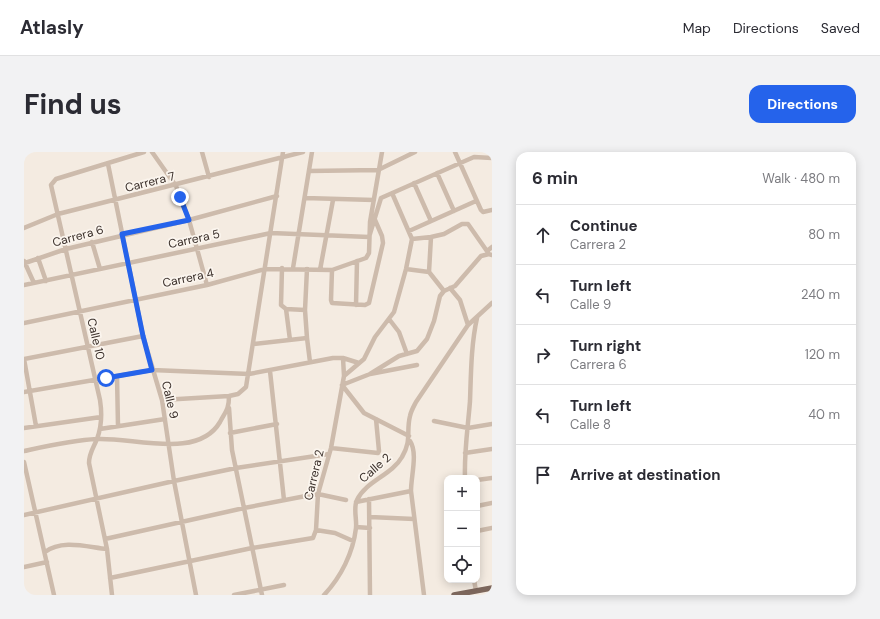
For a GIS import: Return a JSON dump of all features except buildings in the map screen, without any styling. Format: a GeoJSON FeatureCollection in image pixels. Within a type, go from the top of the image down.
{"type":"FeatureCollection","features":[{"type":"Feature","properties":{"kind":"main road"},"geometry":{"type":"LineString","coordinates":[[454,595],[492,588]]}},
{"type":"Feature","properties":{"kind":"street"},"geometry":{"type":"LineString","coordinates":[[108,164],[144,152]]}},
{"type":"Feature","properties":{"kind":"street"},"geometry":{"type":"LineString","coordinates":[[152,152],[176,186],[189,220],[196,250],[207,285]]}},
{"type":"Feature","properties":{"kind":"street"},"geometry":{"type":"LineString","coordinates":[[202,152],[209,177]]}},
{"type":"Feature","properties":{"kind":"street","name":"Carrera 7"},"geometry":{"type":"LineString","coordinates":[[24,228],[58,214],[176,186],[282,154],[304,152]]}},
{"type":"Feature","properties":{"kind":"street"},"geometry":{"type":"LineString","coordinates":[[293,268],[312,152]]}},
{"type":"Feature","properties":{"kind":"street"},"geometry":{"type":"LineString","coordinates":[[356,305],[357,261],[368,255],[378,170],[382,152]]}},
{"type":"Feature","properties":{"kind":"street"},"geometry":{"type":"LineString","coordinates":[[309,170],[378,170],[415,152]]}},
{"type":"Feature","properties":{"kind":"street"},"geometry":{"type":"LineString","coordinates":[[455,152],[476,201],[483,212],[492,210]]}},
{"type":"Feature","properties":{"kind":"street"},"geometry":{"type":"LineString","coordinates":[[162,400],[229,396],[244,391],[246,387],[277,196],[282,154]]}},
{"type":"Feature","properties":{"kind":"street"},"geometry":{"type":"LineString","coordinates":[[370,237],[379,200],[474,157],[492,158]]}},
{"type":"Feature","properties":{"kind":"street","name":"Calle 10"},"geometry":{"type":"LineString","coordinates":[[108,164],[52,181],[51,184],[73,276],[79,312],[95,380],[101,417],[100,429],[91,452],[89,463],[95,499],[107,549],[112,595]]}},
{"type":"Feature","properties":{"kind":"street","name":"Calle 9"},"geometry":{"type":"LineString","coordinates":[[108,164],[143,336],[162,400],[174,481],[196,595]]}},
{"type":"Feature","properties":{"kind":"street"},"geometry":{"type":"LineString","coordinates":[[438,173],[454,211]]}},
{"type":"Feature","properties":{"kind":"street"},"geometry":{"type":"LineString","coordinates":[[414,183],[431,221]]}},
{"type":"Feature","properties":{"kind":"street"},"geometry":{"type":"LineString","coordinates":[[344,376],[367,355],[379,331],[389,319],[399,300],[412,239],[392,193]]}},
{"type":"Feature","properties":{"kind":"street","name":"Carrera 6"},"geometry":{"type":"LineString","coordinates":[[25,262],[122,234],[189,220],[277,196]]}},
{"type":"Feature","properties":{"kind":"street"},"geometry":{"type":"LineString","coordinates":[[305,198],[374,200]]}},
{"type":"Feature","properties":{"kind":"street"},"geometry":{"type":"LineString","coordinates":[[320,270],[333,200]]}},
{"type":"Feature","properties":{"kind":"street"},"geometry":{"type":"LineString","coordinates":[[409,230],[476,201]]}},
{"type":"Feature","properties":{"kind":"street"},"geometry":{"type":"LineString","coordinates":[[332,270],[332,303],[365,305],[369,303],[382,250],[383,238],[375,220]]}},
{"type":"Feature","properties":{"kind":"street"},"geometry":{"type":"LineString","coordinates":[[412,239],[444,234],[462,224],[468,224],[489,253]]}},
{"type":"Feature","properties":{"kind":"street","name":"Carrera 5"},"geometry":{"type":"LineString","coordinates":[[24,286],[271,233],[370,237]]}},
{"type":"Feature","properties":{"kind":"street"},"geometry":{"type":"LineString","coordinates":[[431,237],[430,272],[444,291]]}},
{"type":"Feature","properties":{"kind":"street"},"geometry":{"type":"LineString","coordinates":[[92,242],[100,269]]}},
{"type":"Feature","properties":{"kind":"street"},"geometry":{"type":"LineString","coordinates":[[370,374],[389,362],[417,351],[427,339],[434,321],[440,296],[444,291],[450,288],[481,256],[489,253],[492,247]]}},
{"type":"Feature","properties":{"kind":"street"},"geometry":{"type":"LineString","coordinates":[[38,258],[46,281]]}},
{"type":"Feature","properties":{"kind":"street","name":"Carrera 4"},"geometry":{"type":"LineString","coordinates":[[24,324],[135,299],[207,285],[265,269],[293,268],[332,270],[357,261]]}},
{"type":"Feature","properties":{"kind":"street"},"geometry":{"type":"LineString","coordinates":[[25,262],[34,284]]}},
{"type":"Feature","properties":{"kind":"street"},"geometry":{"type":"LineString","coordinates":[[282,268],[281,305],[286,309],[305,310]]}},
{"type":"Feature","properties":{"kind":"street"},"geometry":{"type":"LineString","coordinates":[[307,269],[305,310],[310,362]]}},
{"type":"Feature","properties":{"kind":"street"},"geometry":{"type":"LineString","coordinates":[[406,269],[430,272]]}},
{"type":"Feature","properties":{"kind":"street"},"geometry":{"type":"LineString","coordinates":[[450,288],[460,300],[468,325]]}},
{"type":"Feature","properties":{"kind":"street","name":"Calle 2"},"geometry":{"type":"LineString","coordinates":[[356,502],[361,494],[394,468],[410,439],[410,415],[416,402],[468,325],[492,303]]}},
{"type":"Feature","properties":{"kind":"street"},"geometry":{"type":"LineString","coordinates":[[286,309],[290,340]]}},
{"type":"Feature","properties":{"kind":"street"},"geometry":{"type":"LineString","coordinates":[[465,475],[465,453],[473,346],[477,318]]}},
{"type":"Feature","properties":{"kind":"street"},"geometry":{"type":"LineString","coordinates":[[389,319],[399,332],[407,354]]}},
{"type":"Feature","properties":{"kind":"street"},"geometry":{"type":"LineString","coordinates":[[36,426],[31,391],[24,359],[143,336]]}},
{"type":"Feature","properties":{"kind":"street"},"geometry":{"type":"LineString","coordinates":[[253,344],[307,338]]}},
{"type":"Feature","properties":{"kind":"street"},"geometry":{"type":"LineString","coordinates":[[24,392],[152,370],[248,374],[333,358],[343,358],[359,363]]}},
{"type":"Feature","properties":{"kind":"street","name":"Carrera 2"},"geometry":{"type":"LineString","coordinates":[[316,530],[318,494],[331,448],[344,376],[343,358]]}},
{"type":"Feature","properties":{"kind":"street"},"geometry":{"type":"LineString","coordinates":[[417,365],[370,374],[342,385],[358,408],[410,439],[414,451],[410,477],[411,492],[424,595]]}},
{"type":"Feature","properties":{"kind":"street"},"geometry":{"type":"LineString","coordinates":[[270,371],[277,424],[284,500]]}},
{"type":"Feature","properties":{"kind":"street"},"geometry":{"type":"LineString","coordinates":[[117,376],[118,426]]}},
{"type":"Feature","properties":{"kind":"street"},"geometry":{"type":"LineString","coordinates":[[229,396],[230,433],[262,595]]}},
{"type":"Feature","properties":{"kind":"street"},"geometry":{"type":"LineString","coordinates":[[24,451],[97,439],[168,443],[199,440],[206,437],[217,428],[229,408]]}},
{"type":"Feature","properties":{"kind":"street"},"geometry":{"type":"LineString","coordinates":[[24,428],[101,417]]}},
{"type":"Feature","properties":{"kind":"street"},"geometry":{"type":"LineString","coordinates":[[100,429],[165,419]]}},
{"type":"Feature","properties":{"kind":"street"},"geometry":{"type":"LineString","coordinates":[[331,448],[378,453],[376,419]]}},
{"type":"Feature","properties":{"kind":"street"},"geometry":{"type":"LineString","coordinates":[[434,421],[468,428],[492,424]]}},
{"type":"Feature","properties":{"kind":"street"},"geometry":{"type":"LineString","coordinates":[[230,433],[277,424]]}},
{"type":"Feature","properties":{"kind":"street"},"geometry":{"type":"LineString","coordinates":[[465,453],[492,449]]}},
{"type":"Feature","properties":{"kind":"street"},"geometry":{"type":"LineString","coordinates":[[24,515],[236,468],[329,454]]}},
{"type":"Feature","properties":{"kind":"street"},"geometry":{"type":"LineString","coordinates":[[24,462],[54,595]]}},
{"type":"Feature","properties":{"kind":"street"},"geometry":{"type":"LineString","coordinates":[[480,480],[492,478]]}},
{"type":"Feature","properties":{"kind":"street"},"geometry":{"type":"LineString","coordinates":[[324,595],[342,572],[353,541],[356,527],[356,502],[411,492]]}},
{"type":"Feature","properties":{"kind":"street"},"geometry":{"type":"LineString","coordinates":[[105,539],[182,521],[318,494],[346,500]]}},
{"type":"Feature","properties":{"kind":"street"},"geometry":{"type":"LineString","coordinates":[[369,499],[370,595]]}},
{"type":"Feature","properties":{"kind":"street"},"geometry":{"type":"LineString","coordinates":[[480,505],[492,503]]}},
{"type":"Feature","properties":{"kind":"street"},"geometry":{"type":"LineString","coordinates":[[370,516],[414,519]]}},
{"type":"Feature","properties":{"kind":"street"},"geometry":{"type":"LineString","coordinates":[[356,527],[370,528]]}},
{"type":"Feature","properties":{"kind":"street"},"geometry":{"type":"LineString","coordinates":[[480,530],[492,528]]}},
{"type":"Feature","properties":{"kind":"street"},"geometry":{"type":"LineString","coordinates":[[110,578],[252,548],[310,539],[313,538],[316,530],[330,531],[353,541]]}},
{"type":"Feature","properties":{"kind":"street"},"geometry":{"type":"LineString","coordinates":[[45,552],[54,546],[62,544],[107,549]]}},
{"type":"Feature","properties":{"kind":"street"},"geometry":{"type":"LineString","coordinates":[[24,567],[47,562]]}},
{"type":"Feature","properties":{"kind":"street"},"geometry":{"type":"LineString","coordinates":[[475,583],[476,591]]}},
{"type":"Feature","properties":{"kind":"street"},"geometry":{"type":"LineString","coordinates":[[234,595],[284,585]]}},
{"type":"Feature","properties":{"kind":"route"},"geometry":{"type":"LineString","coordinates":[[106,378],[152,370],[143,336],[122,234],[189,220],[180,197]]}}]}
